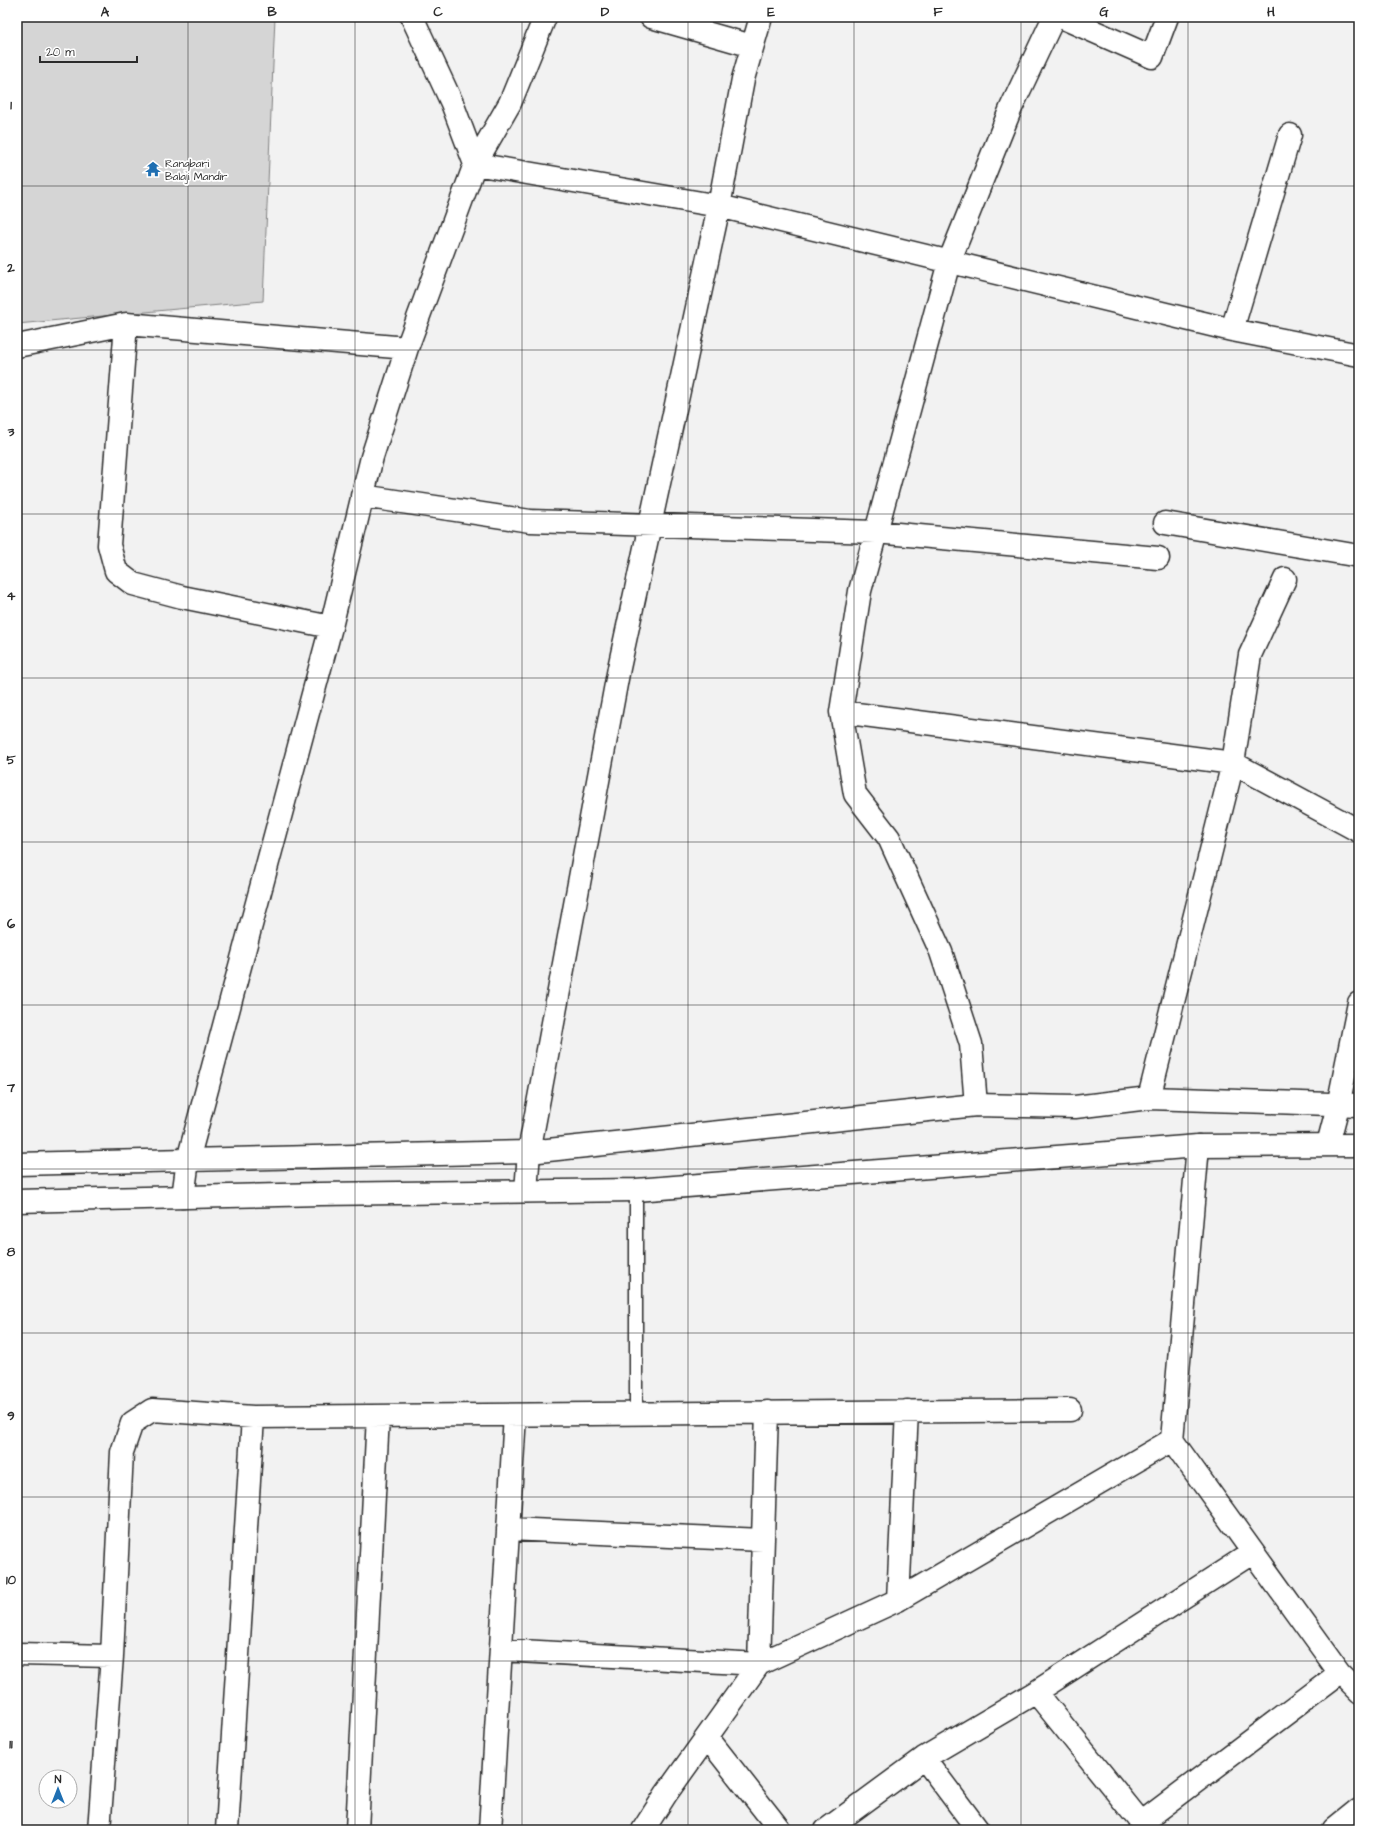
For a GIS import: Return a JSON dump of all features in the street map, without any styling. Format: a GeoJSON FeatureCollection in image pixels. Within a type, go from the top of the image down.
{"type":"FeatureCollection","features":[{"type":"Feature","properties":{"kind":"street"},"geometry":{"type":"LineString","coordinates":[[412,17],[452,103],[475,164]]}},
{"type":"Feature","properties":{"kind":"street"},"geometry":{"type":"LineString","coordinates":[[183,1197],[188,1160],[331,628],[372,457],[407,348],[475,164],[510,103],[545,17]]}},
{"type":"Feature","properties":{"kind":"street"},"geometry":{"type":"LineString","coordinates":[[651,17],[752,46]]}},
{"type":"Feature","properties":{"kind":"street"},"geometry":{"type":"LineString","coordinates":[[526,1191],[529,1152],[619,668],[719,206],[743,80],[761,17]]}},
{"type":"Feature","properties":{"kind":"street"},"geometry":{"type":"LineString","coordinates":[[976,1104],[971,1044],[941,952],[890,838],[855,794],[841,712],[860,591],[949,262],[1011,108],[1054,17]]}},
{"type":"Feature","properties":{"kind":"street"},"geometry":{"type":"LineString","coordinates":[[1060,17],[1152,57],[1167,17]]}},
{"type":"Feature","properties":{"kind":"street"},"geometry":{"type":"LineString","coordinates":[[1232,330],[1290,135]]}},
{"type":"Feature","properties":{"kind":"street"},"geometry":{"type":"LineString","coordinates":[[475,164],[719,206],[1232,330],[1359,355]]}},
{"type":"Feature","properties":{"kind":"street"},"geometry":{"type":"LineString","coordinates":[[17,346],[126,324],[407,348]]}},
{"type":"Feature","properties":{"kind":"street"},"geometry":{"type":"LineString","coordinates":[[126,324],[109,545],[116,570],[133,584],[182,597],[331,628]]}},
{"type":"Feature","properties":{"kind":"street"},"geometry":{"type":"LineString","coordinates":[[362,496],[530,521],[876,532],[1158,558]]}},
{"type":"Feature","properties":{"kind":"street"},"geometry":{"type":"LineString","coordinates":[[1165,523],[1359,556]]}},
{"type":"Feature","properties":{"kind":"street"},"geometry":{"type":"LineString","coordinates":[[1149,1098],[1233,763],[1250,655],[1285,579]]}},
{"type":"Feature","properties":{"kind":"street"},"geometry":{"type":"LineString","coordinates":[[841,712],[1233,763],[1359,831]]}},
{"type":"Feature","properties":{"kind":"street"},"geometry":{"type":"LineString","coordinates":[[1328,1144],[1348,1105],[1359,1003]]}},
{"type":"Feature","properties":{"kind":"street"},"geometry":{"type":"LineString","coordinates":[[17,1164],[529,1152],[976,1104],[1075,1107],[1149,1098],[1348,1105]]}},
{"type":"Feature","properties":{"kind":"street"},"geometry":{"type":"LineString","coordinates":[[17,1201],[636,1190],[1198,1146],[1359,1145]]}},
{"type":"Feature","properties":{"kind":"street"},"geometry":{"type":"LineString","coordinates":[[1198,1146],[1172,1440],[1340,1674],[1359,1692]]}},
{"type":"Feature","properties":{"kind":"street"},"geometry":{"type":"LineString","coordinates":[[99,1830],[112,1656],[122,1452],[132,1423],[152,1410],[253,1417],[1070,1410]]}},
{"type":"Feature","properties":{"kind":"street"},"geometry":{"type":"LineString","coordinates":[[898,1600],[907,1411]]}},
{"type":"Feature","properties":{"kind":"street"},"geometry":{"type":"LineString","coordinates":[[643,1830],[706,1737],[759,1664],[767,1412]]}},
{"type":"Feature","properties":{"kind":"street"},"geometry":{"type":"LineString","coordinates":[[490,1830],[515,1414]]}},
{"type":"Feature","properties":{"kind":"street"},"geometry":{"type":"LineString","coordinates":[[356,1830],[378,1416]]}},
{"type":"Feature","properties":{"kind":"street"},"geometry":{"type":"LineString","coordinates":[[227,1830],[253,1417]]}},
{"type":"Feature","properties":{"kind":"street"},"geometry":{"type":"LineString","coordinates":[[501,1650],[759,1664],[898,1600],[1172,1440]]}},
{"type":"Feature","properties":{"kind":"street"},"geometry":{"type":"LineString","coordinates":[[508,1529],[763,1540]]}},
{"type":"Feature","properties":{"kind":"street"},"geometry":{"type":"LineString","coordinates":[[826,1830],[924,1758],[1036,1692],[1252,1553]]}},
{"type":"Feature","properties":{"kind":"street"},"geometry":{"type":"LineString","coordinates":[[17,1654],[112,1656]]}},
{"type":"Feature","properties":{"kind":"street"},"geometry":{"type":"LineString","coordinates":[[1036,1692],[1144,1826],[1340,1674]]}},
{"type":"Feature","properties":{"kind":"street"},"geometry":{"type":"LineString","coordinates":[[706,1737],[780,1830]]}},
{"type":"Feature","properties":{"kind":"street"},"geometry":{"type":"LineString","coordinates":[[924,1758],[978,1830]]}},
{"type":"Feature","properties":{"kind":"street"},"geometry":{"type":"LineString","coordinates":[[1333,1830],[1359,1809]]}},
{"type":"Feature","properties":{"kind":"lane"},"geometry":{"type":"LineString","coordinates":[[636,1190],[636,1414]]}},
{"type":"Feature","properties":{"kind":"shaded area","name":"Rangbari Balaji Mandir"},"geometry":{"type":"Polygon","coordinates":[[[17,17],[275,17],[263,301],[17,324],[17,17]]]}},
{"type":"Feature","properties":{"kind":"place","name":"Rangbari Balaji Mandir"},"geometry":{"type":"Point","coordinates":[153,169]}}]}
